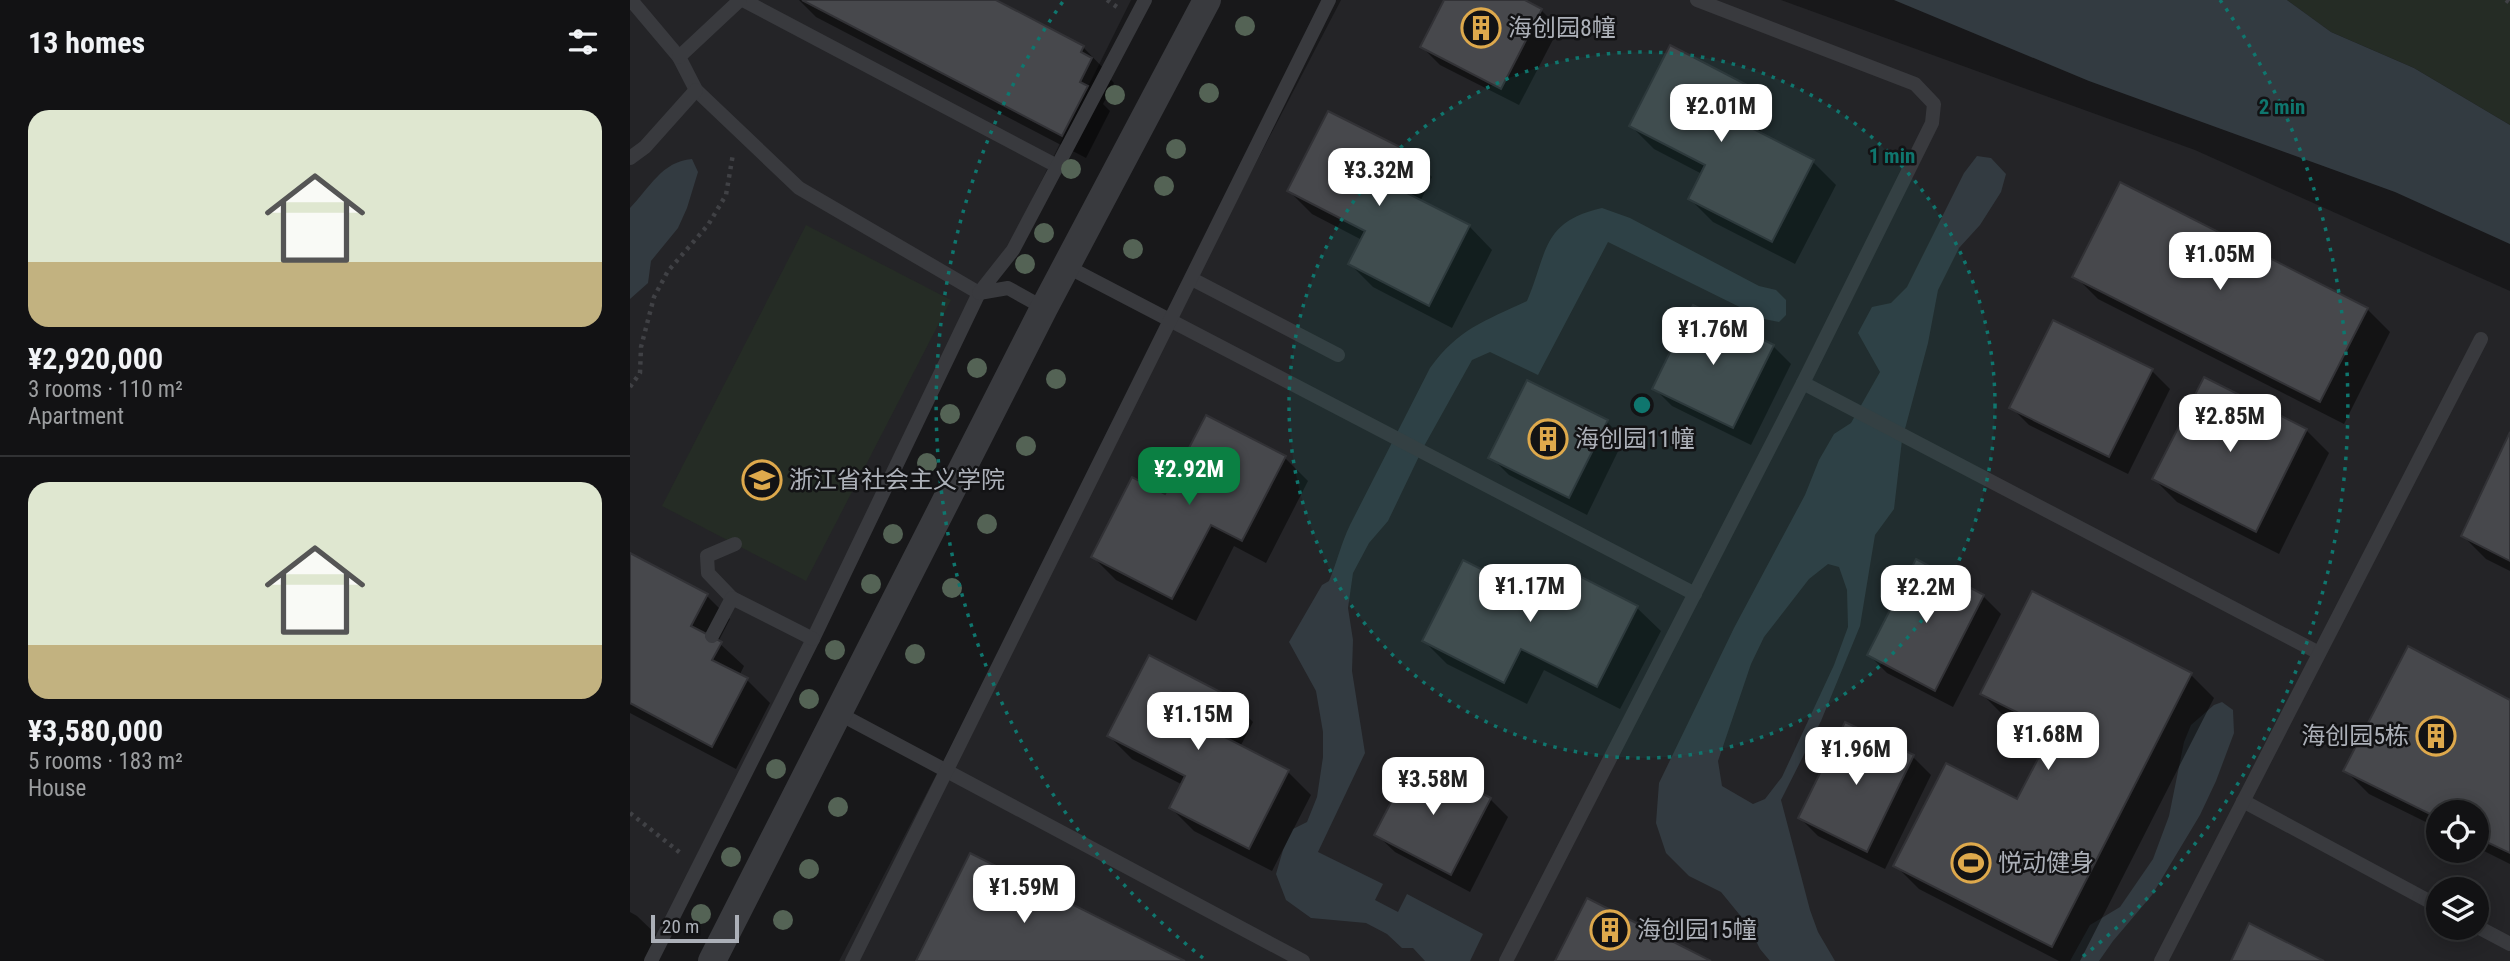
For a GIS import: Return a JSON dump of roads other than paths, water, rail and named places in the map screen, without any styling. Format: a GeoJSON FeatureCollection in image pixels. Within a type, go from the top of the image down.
{"type":"FeatureCollection","features":[{"type":"Feature","properties":{"kind":"street"},"geometry":{"type":"LineString","coordinates":[[712,961],[1044,308],[1207,0]]}},
{"type":"Feature","properties":{"kind":"lane"},"geometry":{"type":"LineString","coordinates":[[631,0],[678,57],[696,90],[799,188],[979,293],[1008,288],[1044,308]]}},
{"type":"Feature","properties":{"kind":"lane"},"geometry":{"type":"LineString","coordinates":[[678,57],[742,0],[1057,166]]}},
{"type":"Feature","properties":{"kind":"lane"},"geometry":{"type":"LineString","coordinates":[[651,961],[813,639],[979,293],[1013,250],[1145,0]]}},
{"type":"Feature","properties":{"kind":"lane"},"geometry":{"type":"LineString","coordinates":[[852,961],[1329,0]]}},
{"type":"Feature","properties":{"kind":"lane"},"geometry":{"type":"LineString","coordinates":[[1506,961],[1803,383],[1932,124],[1934,104],[1915,84],[1697,0]]}},
{"type":"Feature","properties":{"kind":"lane"},"geometry":{"type":"LineString","coordinates":[[630,158],[645,147],[696,90]]}},
{"type":"Feature","properties":{"kind":"lane"},"geometry":{"type":"LineString","coordinates":[[1066,266],[1695,594]]}},
{"type":"Feature","properties":{"kind":"lane"},"geometry":{"type":"LineString","coordinates":[[1192,279],[1338,355]]}},
{"type":"Feature","properties":{"kind":"lane"},"geometry":{"type":"LineString","coordinates":[[2161,961],[2481,339]]}},
{"type":"Feature","properties":{"kind":"lane"},"geometry":{"type":"LineString","coordinates":[[1803,383],[2319,653]]}},
{"type":"Feature","properties":{"kind":"lane"},"geometry":{"type":"LineString","coordinates":[[735,544],[707,556],[708,573],[732,598],[813,639]]}},
{"type":"Feature","properties":{"kind":"lane"},"geometry":{"type":"LineString","coordinates":[[712,636],[732,598]]}},
{"type":"Feature","properties":{"kind":"lane"},"geometry":{"type":"LineString","coordinates":[[838,713],[1303,961]]}},
{"type":"Feature","properties":{"kind":"lane"},"geometry":{"type":"LineString","coordinates":[[2243,801],[2426,900]]}},
{"type":"Feature","properties":{"kind":"lane"},"geometry":{"type":"LineString","coordinates":[[2489,933],[2510,944]]}},
{"type":"Feature","properties":{"kind":"place","name":"海创园8幢"},"geometry":{"type":"Point","coordinates":[1481,28]}},
{"type":"Feature","properties":{"kind":"place","name":"海创园11幢"},"geometry":{"type":"Point","coordinates":[1548,439]}},
{"type":"Feature","properties":{"kind":"place","name":"浙江省社会主义学院"},"geometry":{"type":"Point","coordinates":[762,480]}},
{"type":"Feature","properties":{"kind":"place","name":"海创园5栋"},"geometry":{"type":"Point","coordinates":[2436,736]}},
{"type":"Feature","properties":{"kind":"place","name":"悦动健身"},"geometry":{"type":"Point","coordinates":[1971,863]}},
{"type":"Feature","properties":{"kind":"place","name":"海创园15幢"},"geometry":{"type":"Point","coordinates":[1610,930]}}]}
